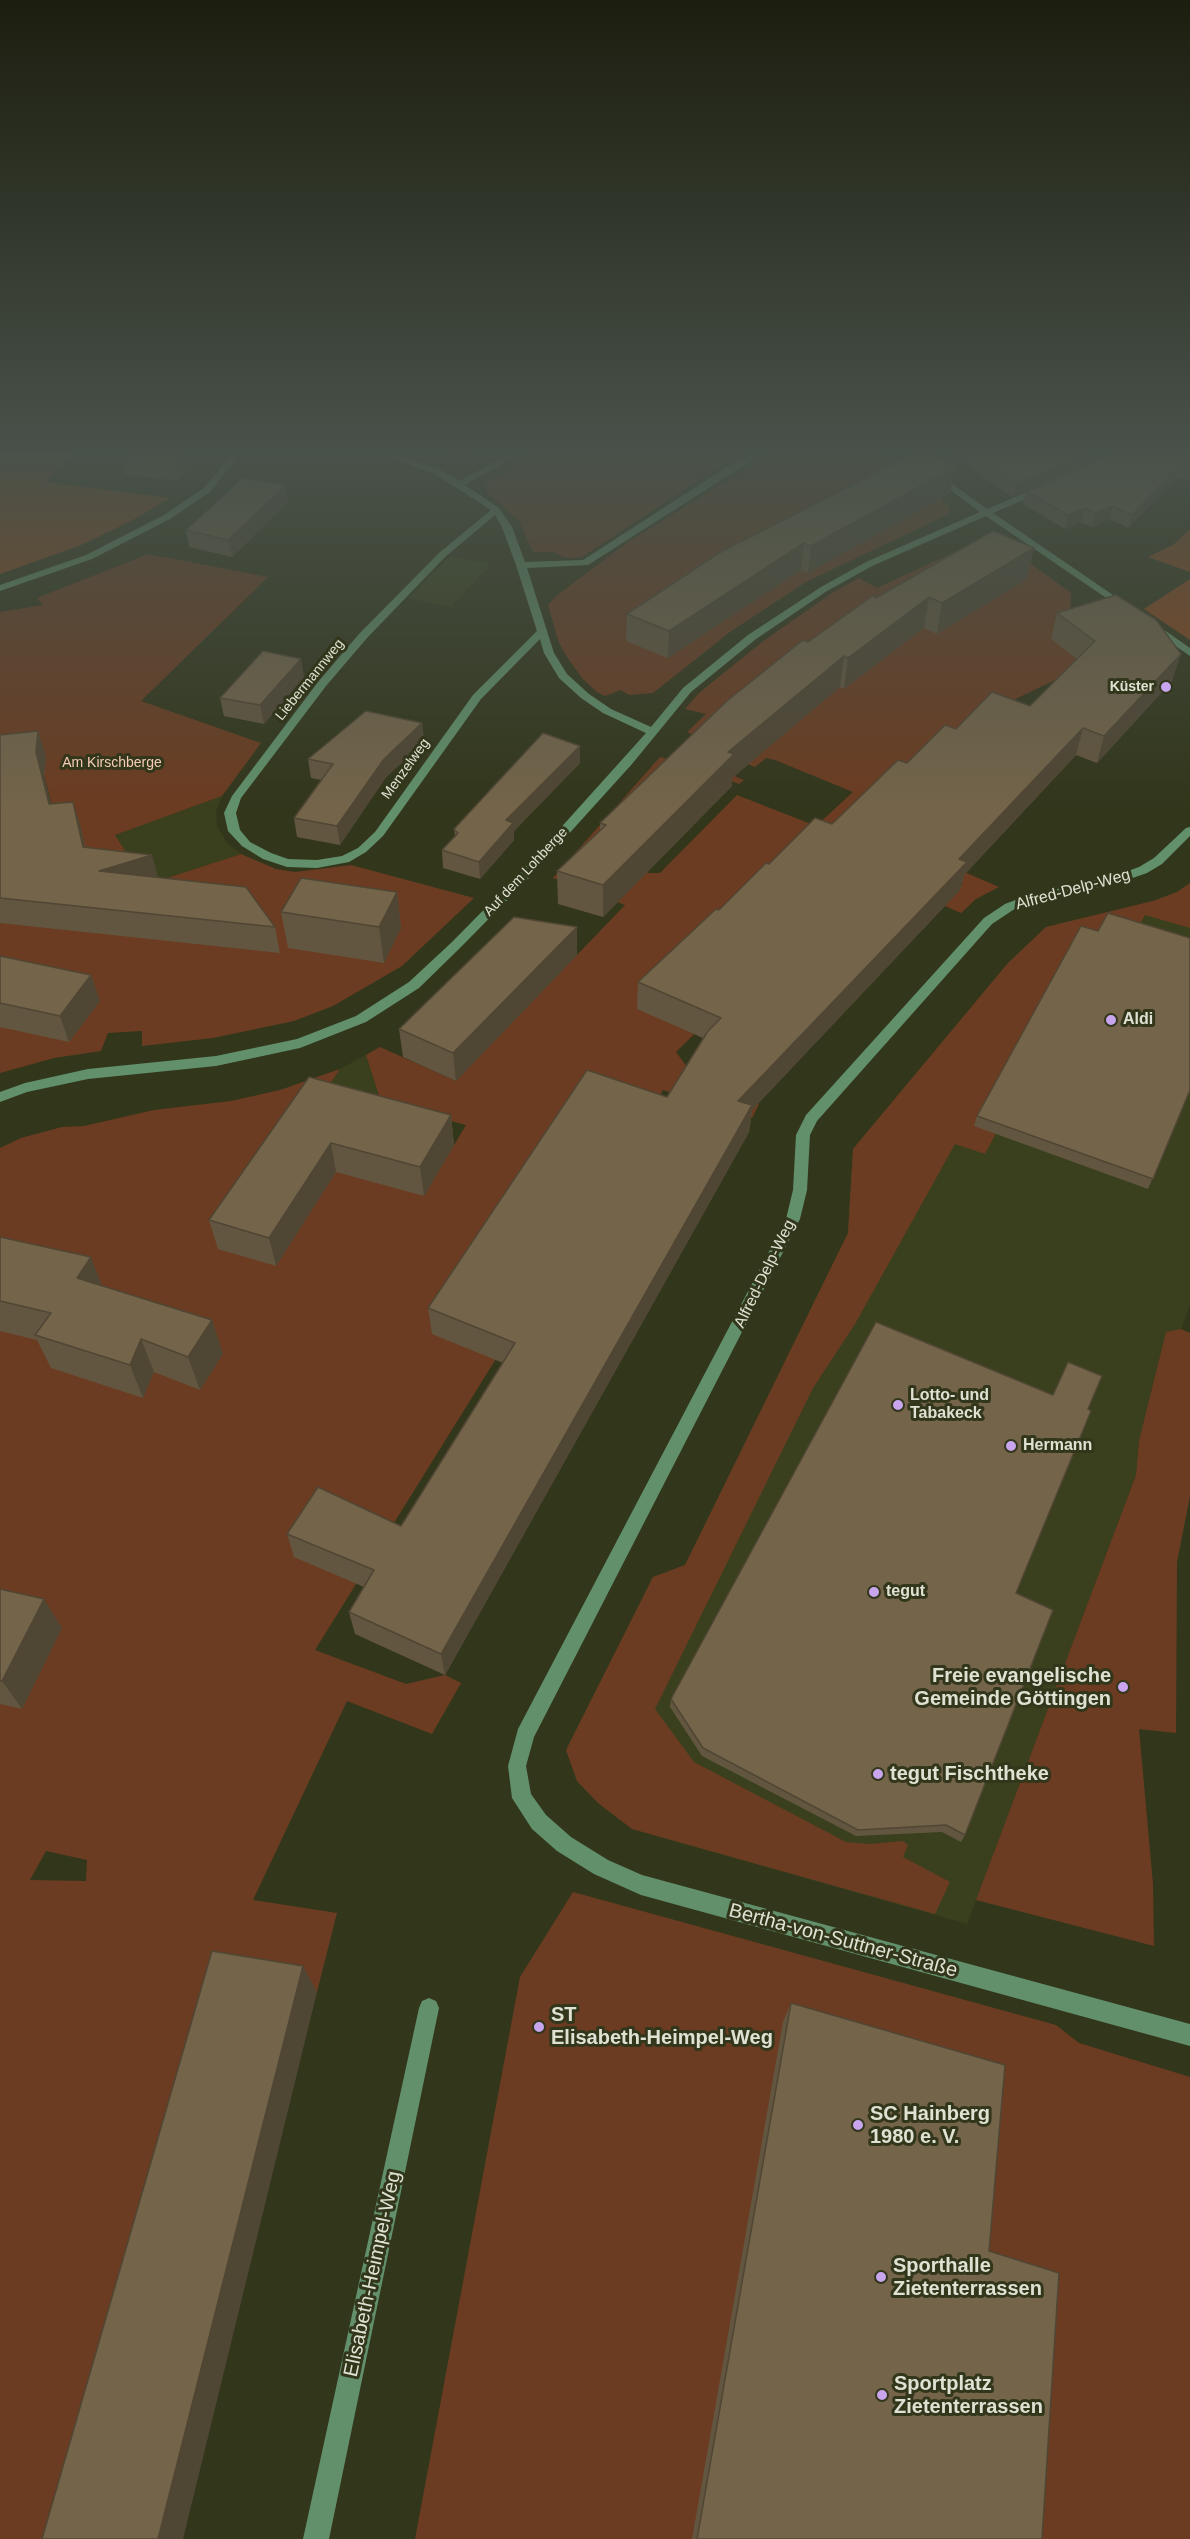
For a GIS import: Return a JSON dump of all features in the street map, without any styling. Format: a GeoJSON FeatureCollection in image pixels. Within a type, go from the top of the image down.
{"type":"FeatureCollection","features":[{"type":"Feature","properties":{"kind":"street"},"geometry":{"type":"LineString","coordinates":[[0,588],[50,570]]}},
{"type":"Feature","properties":{"kind":"street","name":"Liebermannweg"},"geometry":{"type":"LineString","coordinates":[[267,856],[246,844],[234,831],[230,813],[247,780],[321,684],[363,636],[427,570]]}},
{"type":"Feature","properties":{"kind":"street"},"geometry":{"type":"LineString","coordinates":[[523,570],[549,653],[563,676],[585,696],[607,711],[652,732]]}},
{"type":"Feature","properties":{"kind":"street","name":"Auf dem Lohberge"},"geometry":{"type":"LineString","coordinates":[[0,1096],[88,1074],[216,1061],[300,1043],[361,1019],[414,985],[456,945],[532,867],[687,690],[752,637],[793,608],[858,570]]}},
{"type":"Feature","properties":{"kind":"street"},"geometry":{"type":"LineString","coordinates":[[1072,570],[1134,613]]}},
{"type":"Feature","properties":{"kind":"street"},"geometry":{"type":"LineString","coordinates":[[1143,620],[1190,653]]}},
{"type":"Feature","properties":{"kind":"street","name":"Menzelweg"},"geometry":{"type":"LineString","coordinates":[[267,856],[287,863],[317,864],[345,860],[362,850],[379,834],[477,697],[541,632]]}},
{"type":"Feature","properties":{"kind":"street","name":"Alfred-Delp-Weg"},"geometry":{"type":"LineString","coordinates":[[522,1798],[517,1766],[525,1735],[793,1219],[800,1190],[803,1136],[811,1118],[988,921],[1009,907],[1030,899],[1117,879],[1143,870],[1158,861],[1190,830]]}},
{"type":"Feature","properties":{"kind":"street","name":"Bertha-von-Suttner-Straße"},"geometry":{"type":"LineString","coordinates":[[522,1798],[539,1822],[564,1844],[601,1867],[641,1885],[1190,2034]]}},
{"type":"Feature","properties":{"kind":"street","name":"Elisabeth-Heimpel-Weg"},"geometry":{"type":"LineString","coordinates":[[316,2539],[429,2008]]}},
{"type":"Feature","properties":{"kind":"shaded area"},"geometry":{"type":"Polygon","coordinates":[[[436,570],[485,570],[451,607],[409,598],[436,570]]]}},
{"type":"Feature","properties":{"kind":"shaded area"},"geometry":{"type":"Polygon","coordinates":[[[1190,579],[1190,640],[1144,609],[1190,579]]]}},
{"type":"Feature","properties":{"kind":"shaded area"},"geometry":{"type":"Polygon","coordinates":[[[222,796],[216,811],[217,826],[227,843],[241,854],[152,883],[129,857],[115,835],[222,796]]]}},
{"type":"Feature","properties":{"kind":"shaded area"},"geometry":{"type":"Polygon","coordinates":[[[1190,883],[1190,1305],[1181,1329],[1166,1333],[1139,1441],[1136,1475],[967,1924],[632,1829],[598,1803],[577,1781],[566,1750],[653,1577],[685,1565],[848,1233],[853,1149],[1008,963],[1046,927],[1153,901],[1177,892],[1190,883]]]}},
{"type":"Feature","properties":{"kind":"shaded area"},"geometry":{"type":"Polygon","coordinates":[[[366,1055],[381,1102],[314,1107],[340,1069],[366,1055]]]}},
{"type":"Feature","properties":{"kind":"green space","name":"Am Kirschberge"},"geometry":{"type":"Polygon","coordinates":[[[106,570],[234,570],[268,577],[141,701],[261,743],[222,796],[115,835],[129,857],[152,883],[241,854],[276,869],[295,872],[351,865],[474,898],[402,966],[333,1006],[294,1021],[213,1038],[142,1046],[142,1031],[108,1033],[101,1051],[54,1058],[0,1073],[0,862],[54,812],[44,775],[45,757],[0,761],[0,612],[43,605],[37,598],[106,570]]]}},
{"type":"Feature","properties":{"kind":"green space"},"geometry":{"type":"Polygon","coordinates":[[[590,570],[830,570],[806,582],[730,632],[653,693],[629,695],[621,690],[605,696],[583,679],[559,643],[548,605],[556,596],[590,570]]]}},
{"type":"Feature","properties":{"kind":"green space"},"geometry":{"type":"Polygon","coordinates":[[[915,570],[1040,570],[1071,593],[1070,633],[1093,662],[1007,703],[909,848],[999,887],[976,899],[961,913],[945,906],[963,884],[882,851],[676,1052],[692,1074],[759,1104],[752,1118],[663,1090],[315,1650],[406,1684],[445,1675],[461,1683],[432,1734],[347,1701],[253,1900],[337,1913],[317,1992],[74,2539],[0,2539],[0,1148],[21,1138],[62,1127],[84,1126],[154,1110],[231,1101],[280,1090],[340,1069],[315,1107],[424,1196],[466,1125],[381,1102],[366,1055],[380,1047],[456,1081],[625,905],[553,878],[660,757],[668,759],[677,752],[744,780],[739,784],[711,773],[647,873],[660,873],[737,795],[816,826],[853,792],[775,760],[766,758],[755,767],[689,742],[696,736],[687,732],[706,714],[685,709],[699,693],[762,642],[832,593],[859,578],[877,588],[915,570]],[[46,1851],[30,1880],[86,1881],[87,1860],[46,1851]]]}},
{"type":"Feature","properties":{"kind":"green space"},"geometry":{"type":"Polygon","coordinates":[[[1190,883],[1190,928],[1145,915],[1135,933],[996,1133],[985,1154],[955,1144],[855,1324],[813,1388],[655,1709],[694,1762],[846,1842],[870,1844],[903,1841],[908,1845],[903,1857],[950,1882],[935,1914],[632,1829],[598,1803],[577,1781],[566,1750],[653,1577],[685,1565],[848,1233],[853,1149],[1008,963],[1046,927],[1153,901],[1177,892],[1190,883]]]}},
{"type":"Feature","properties":{"kind":"green space","name":"Freie evangelische Gemeinde Göttingen"},"geometry":{"type":"Polygon","coordinates":[[[1181,1329],[1190,1333],[1190,1496],[1177,1562],[1176,1733],[1139,1729],[1153,1884],[1154,1946],[976,1900],[1136,1475],[1139,1441],[1166,1332],[1181,1329]]]}},
{"type":"Feature","properties":{"kind":"green space","name":"Sportplatz Zietenterrassen"},"geometry":{"type":"Polygon","coordinates":[[[573,1892],[1056,2025],[1079,2043],[1190,2077],[1190,2539],[415,2539],[520,1977],[573,1892]]]}},
{"type":"Feature","properties":{"kind":"building"},"geometry":{"type":"Polygon","coordinates":[[[693,570],[762,570],[669,631],[627,614],[693,570]]]}},
{"type":"Feature","properties":{"kind":"building"},"geometry":{"type":"Polygon","coordinates":[[[924,570],[996,570],[942,603],[929,597],[848,658],[844,656],[728,752],[734,754],[603,885],[557,871],[606,825],[600,823],[727,701],[803,640],[808,642],[874,595],[876,598],[924,570]]]}},
{"type":"Feature","properties":{"kind":"building"},"geometry":{"type":"Polygon","coordinates":[[[1116,595],[1156,620],[1181,654],[1104,736],[1083,728],[959,859],[967,862],[738,1101],[752,1105],[441,1654],[349,1612],[374,1570],[287,1534],[318,1487],[401,1526],[515,1343],[428,1308],[587,1070],[667,1097],[708,1031],[721,1018],[638,982],[716,909],[719,910],[766,863],[769,864],[815,818],[832,824],[898,760],[907,763],[945,725],[956,729],[992,692],[1030,706],[1095,641],[1057,613],[1116,595]]]}},
{"type":"Feature","properties":{"kind":"building"},"geometry":{"type":"Polygon","coordinates":[[[263,651],[301,659],[260,705],[220,698],[263,651]]]}},
{"type":"Feature","properties":{"kind":"building"},"geometry":{"type":"Polygon","coordinates":[[[366,711],[422,723],[384,759],[337,826],[294,818],[333,764],[308,759],[366,711]]]}},
{"type":"Feature","properties":{"kind":"building"},"geometry":{"type":"Polygon","coordinates":[[[38,731],[36,752],[49,804],[73,802],[83,847],[152,855],[99,871],[246,887],[275,927],[0,898],[0,735],[38,731]]]}},
{"type":"Feature","properties":{"kind":"building"},"geometry":{"type":"Polygon","coordinates":[[[543,733],[580,746],[506,820],[513,823],[479,862],[442,850],[458,833],[454,829],[543,733]]]}},
{"type":"Feature","properties":{"kind":"building"},"geometry":{"type":"Polygon","coordinates":[[[301,878],[397,892],[379,927],[281,912],[301,878]]]}},
{"type":"Feature","properties":{"kind":"building","name":"Aldi"},"geometry":{"type":"Polygon","coordinates":[[[1108,913],[1190,938],[1190,1090],[1153,1179],[977,1116],[1081,926],[1098,931],[1108,913]]]}},
{"type":"Feature","properties":{"kind":"building"},"geometry":{"type":"Polygon","coordinates":[[[514,917],[577,927],[453,1053],[399,1029],[514,917]]]}},
{"type":"Feature","properties":{"kind":"building"},"geometry":{"type":"Polygon","coordinates":[[[0,956],[91,975],[60,1016],[0,1003],[0,956]]]}},
{"type":"Feature","properties":{"kind":"building"},"geometry":{"type":"Polygon","coordinates":[[[309,1077],[451,1115],[420,1167],[331,1143],[269,1238],[209,1220],[309,1077]]]}},
{"type":"Feature","properties":{"kind":"building"},"geometry":{"type":"Polygon","coordinates":[[[0,1237],[91,1257],[77,1278],[212,1320],[188,1357],[141,1339],[130,1365],[35,1335],[51,1313],[0,1301],[0,1237]]]}},
{"type":"Feature","properties":{"kind":"building","name":"tegut"},"geometry":{"type":"Polygon","coordinates":[[[876,1322],[1053,1395],[1068,1362],[1102,1376],[1088,1409],[1091,1411],[1016,1593],[1053,1610],[965,1835],[946,1825],[858,1830],[703,1748],[671,1699],[876,1322]]]}},
{"type":"Feature","properties":{"kind":"building"},"geometry":{"type":"Polygon","coordinates":[[[0,1589],[44,1599],[2,1681],[0,1681],[0,1589]]]}},
{"type":"Feature","properties":{"kind":"building"},"geometry":{"type":"Polygon","coordinates":[[[212,1951],[303,1966],[158,2539],[42,2539],[212,1951]]]}},
{"type":"Feature","properties":{"kind":"building","name":"Sporthalle Zietenterrassen"},"geometry":{"type":"Polygon","coordinates":[[[791,2003],[1005,2065],[989,2251],[1059,2273],[1042,2539],[697,2539],[791,2003]]]}},
{"type":"Feature","properties":{"kind":"place","name":"Küster"},"geometry":{"type":"Point","coordinates":[1166,687]}},
{"type":"Feature","properties":{"kind":"place","name":"Aldi"},"geometry":{"type":"Point","coordinates":[1111,1020]}},
{"type":"Feature","properties":{"kind":"place","name":"Lotto- und Tabakeck"},"geometry":{"type":"Point","coordinates":[898,1405]}},
{"type":"Feature","properties":{"kind":"place","name":"Hermann"},"geometry":{"type":"Point","coordinates":[1011,1446]}},
{"type":"Feature","properties":{"kind":"place","name":"tegut"},"geometry":{"type":"Point","coordinates":[874,1592]}},
{"type":"Feature","properties":{"kind":"place","name":"Freie evangelische Gemeinde Göttingen"},"geometry":{"type":"Point","coordinates":[1123,1687]}},
{"type":"Feature","properties":{"kind":"place","name":"tegut Fischtheke"},"geometry":{"type":"Point","coordinates":[878,1774]}},
{"type":"Feature","properties":{"kind":"place","name":"ST Elisabeth-Heimpel-Weg"},"geometry":{"type":"Point","coordinates":[539,2027]}},
{"type":"Feature","properties":{"kind":"place","name":"SC Hainberg 1980 e. V."},"geometry":{"type":"Point","coordinates":[858,2125]}},
{"type":"Feature","properties":{"kind":"place","name":"Sporthalle Zietenterrassen"},"geometry":{"type":"Point","coordinates":[881,2277]}},
{"type":"Feature","properties":{"kind":"place","name":"Sportplatz Zietenterrassen"},"geometry":{"type":"Point","coordinates":[882,2395]}}]}
